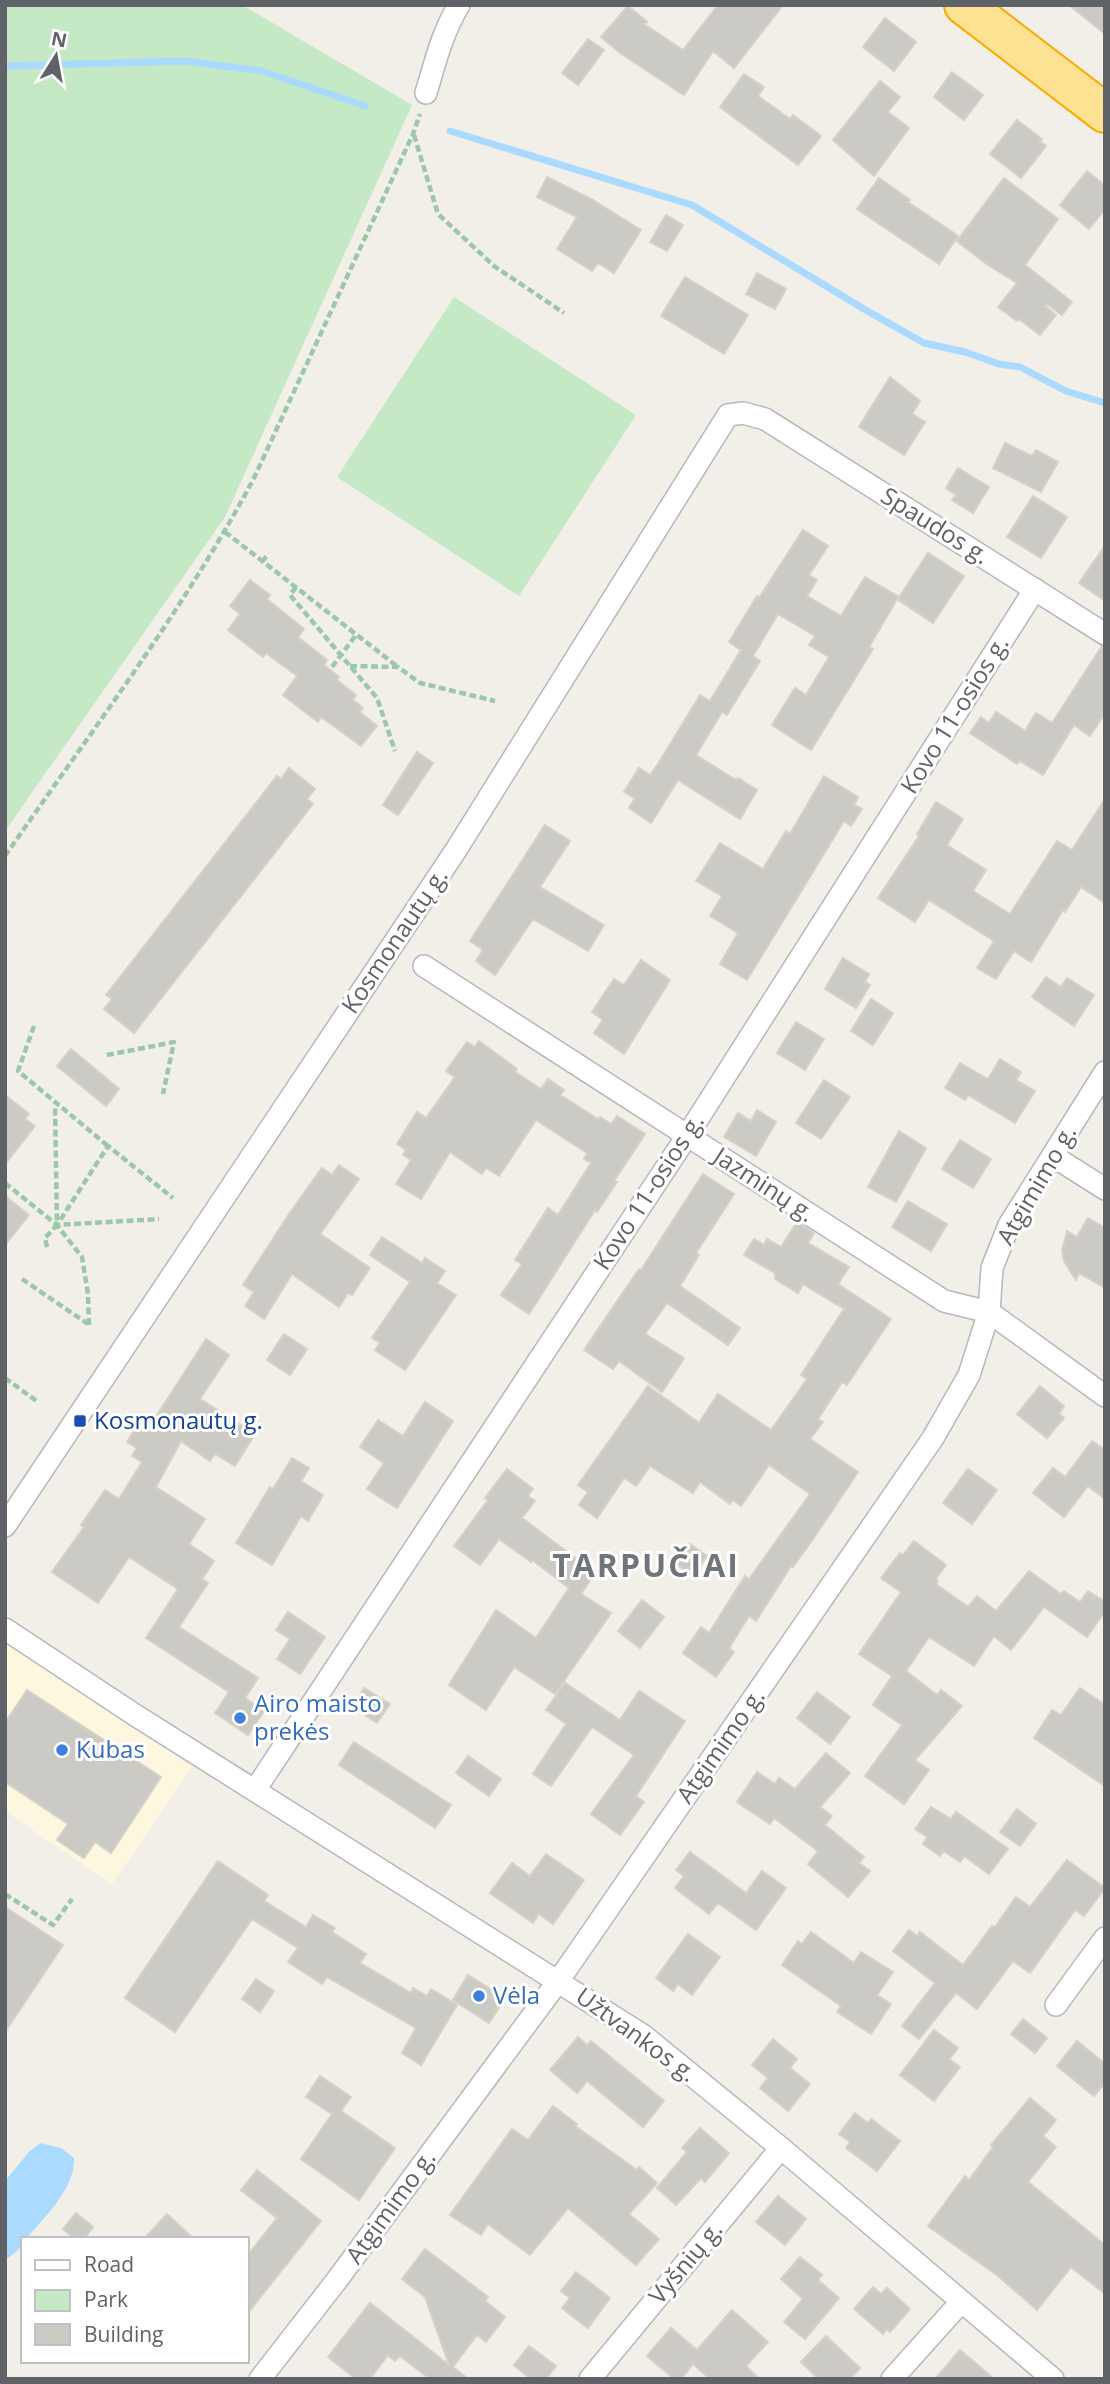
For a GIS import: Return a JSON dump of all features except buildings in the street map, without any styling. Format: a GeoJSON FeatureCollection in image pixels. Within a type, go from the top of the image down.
{"type":"FeatureCollection","features":[{"type":"Feature","properties":{"kind":"highway"},"geometry":{"type":"LineString","coordinates":[[964,5],[1105,113]]}},
{"type":"Feature","properties":{"kind":"street"},"geometry":{"type":"LineString","coordinates":[[426,93],[439,47],[459,5]]}},
{"type":"Feature","properties":{"kind":"street","name":"Kosmonautų g."},"geometry":{"type":"LineString","coordinates":[[5,1526],[456,850],[729,415],[743,413],[765,419]]}},
{"type":"Feature","properties":{"kind":"street","name":"Spaudos g."},"geometry":{"type":"LineString","coordinates":[[765,419],[1105,634]]}},
{"type":"Feature","properties":{"kind":"street","name":"Kovo 11-osios g."},"geometry":{"type":"LineString","coordinates":[[255,1790],[687,1136],[1035,589]]}},
{"type":"Feature","properties":{"kind":"street","name":"Jazminų g."},"geometry":{"type":"LineString","coordinates":[[424,966],[944,1301],[989,1312],[1105,1396]]}},
{"type":"Feature","properties":{"kind":"street","name":"Atgimimo g."},"geometry":{"type":"LineString","coordinates":[[260,2379],[337,2280],[559,1980],[933,1438],[969,1375],[989,1312],[992,1268],[1009,1225],[1105,1072]]}},
{"type":"Feature","properties":{"kind":"street"},"geometry":{"type":"LineString","coordinates":[[1053,1156],[1105,1189]]}},
{"type":"Feature","properties":{"kind":"street","name":"Užtvankos g."},"geometry":{"type":"LineString","coordinates":[[5,1629],[135,1715],[644,2035],[1053,2379]]}},
{"type":"Feature","properties":{"kind":"street"},"geometry":{"type":"LineString","coordinates":[[1056,2005],[1105,1938]]}},
{"type":"Feature","properties":{"kind":"street","name":"Vyšnių g."},"geometry":{"type":"LineString","coordinates":[[590,2379],[781,2148]]}},
{"type":"Feature","properties":{"kind":"street"},"geometry":{"type":"LineString","coordinates":[[892,2379],[961,2302]]}},
{"type":"Feature","properties":{"kind":"path"},"geometry":{"type":"LineString","coordinates":[[5,856],[195,580],[225,532],[254,478],[413,134],[426,93]]}},
{"type":"Feature","properties":{"kind":"path"},"geometry":{"type":"LineString","coordinates":[[413,134],[438,214],[495,266],[564,313]]}},
{"type":"Feature","properties":{"kind":"path"},"geometry":{"type":"LineString","coordinates":[[225,532],[420,683],[495,701]]}},
{"type":"Feature","properties":{"kind":"path"},"geometry":{"type":"LineString","coordinates":[[262,562],[268,554]]}},
{"type":"Feature","properties":{"kind":"path"},"geometry":{"type":"LineString","coordinates":[[296,587],[290,595],[377,698],[395,751]]}},
{"type":"Feature","properties":{"kind":"path"},"geometry":{"type":"LineString","coordinates":[[332,667],[356,635]]}},
{"type":"Feature","properties":{"kind":"path"},"geometry":{"type":"LineString","coordinates":[[349,666],[398,667]]}},
{"type":"Feature","properties":{"kind":"path"},"geometry":{"type":"LineString","coordinates":[[34,1026],[18,1071],[173,1198]]}},
{"type":"Feature","properties":{"kind":"path"},"geometry":{"type":"LineString","coordinates":[[107,1055],[174,1042],[163,1094]]}},
{"type":"Feature","properties":{"kind":"path"},"geometry":{"type":"LineString","coordinates":[[55,1104],[57,1225]]}},
{"type":"Feature","properties":{"kind":"path"},"geometry":{"type":"LineString","coordinates":[[47,1247],[44,1238],[57,1225],[108,1146]]}},
{"type":"Feature","properties":{"kind":"path"},"geometry":{"type":"LineString","coordinates":[[5,1183],[57,1225],[82,1257],[88,1294],[89,1325],[22,1279]]}},
{"type":"Feature","properties":{"kind":"path"},"geometry":{"type":"LineString","coordinates":[[57,1225],[159,1219]]}},
{"type":"Feature","properties":{"kind":"path"},"geometry":{"type":"LineString","coordinates":[[5,1378],[38,1402]]}},
{"type":"Feature","properties":{"kind":"path"},"geometry":{"type":"LineString","coordinates":[[5,1894],[53,1925],[72,1899]]}},
{"type":"Feature","properties":{"kind":"shaded area"},"geometry":{"type":"Polygon","coordinates":[[[5,1640],[192,1767],[112,1884],[5,1811],[5,1640]]]}},
{"type":"Feature","properties":{"kind":"green space"},"geometry":{"type":"Polygon","coordinates":[[[5,5],[242,5],[412,105],[225,517],[5,831],[5,5]]]}},
{"type":"Feature","properties":{"kind":"green space"},"geometry":{"type":"Polygon","coordinates":[[[454,297],[636,415],[519,596],[337,477],[454,297]]]}},
{"type":"Feature","properties":{"kind":"water"},"geometry":{"type":"Polygon","coordinates":[[[40,2143],[61,2148],[74,2158],[73,2169],[70,2180],[57,2201],[28,2237],[21,2237],[21,2245],[17,2251],[5,2259],[5,2181],[40,2143]]]}},
{"type":"Feature","properties":{"kind":"waterway"},"geometry":{"type":"LineString","coordinates":[[5,66],[185,61],[262,71],[365,106]]}},
{"type":"Feature","properties":{"kind":"waterway"},"geometry":{"type":"LineString","coordinates":[[450,131],[692,205],[924,343],[965,352],[999,364],[1020,367],[1066,391],[1105,403]]}},
{"type":"Feature","properties":{"kind":"place","name":"Kosmonautų g."},"geometry":{"type":"Point","coordinates":[80,1421]}},
{"type":"Feature","properties":{"kind":"place","name":"Airo maisto prekės"},"geometry":{"type":"Point","coordinates":[240,1718]}},
{"type":"Feature","properties":{"kind":"place","name":"Kubas"},"geometry":{"type":"Point","coordinates":[62,1750]}},
{"type":"Feature","properties":{"kind":"place","name":"Vėla"},"geometry":{"type":"Point","coordinates":[479,1996]}},
{"type":"Feature","properties":{"kind":"district","name":"TARPUČIAI"},"geometry":{"type":"Point","coordinates":[646,1566]}}]}
